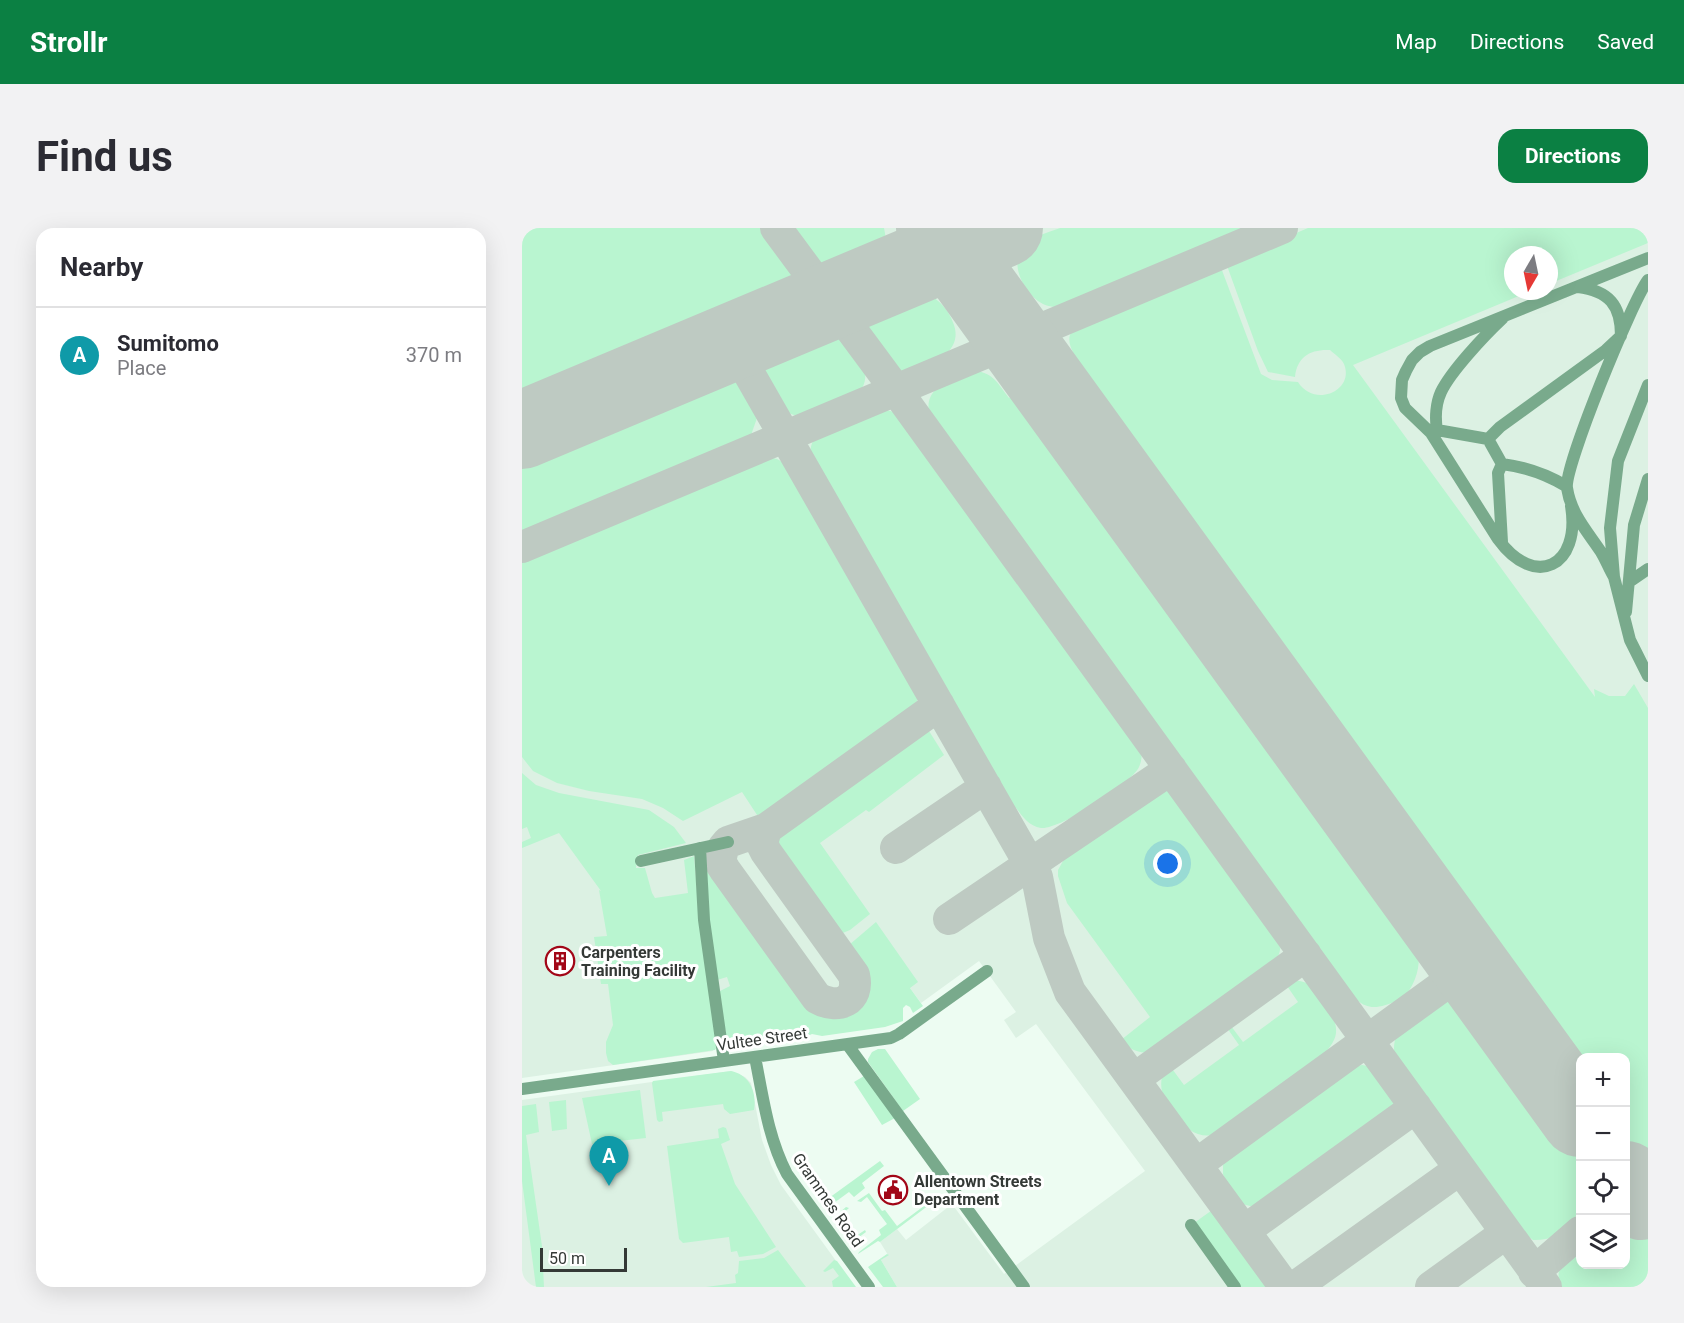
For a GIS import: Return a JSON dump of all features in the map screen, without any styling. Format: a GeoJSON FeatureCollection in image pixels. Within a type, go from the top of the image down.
{"type":"FeatureCollection","features":[{"type":"Feature","properties":{"kind":"street"},"geometry":{"type":"LineString","coordinates":[[1648,258],[1430,346],[1412,360],[1402,380],[1401,398],[1405,408],[1434,431],[1502,544],[1525,564],[1534,567],[1553,564],[1561,559],[1570,543],[1574,528],[1566,486],[1578,441],[1634,304],[1648,280]]}},
{"type":"Feature","properties":{"kind":"street"},"geometry":{"type":"LineString","coordinates":[[1577,287],[1601,292],[1610,299],[1621,320],[1622,336]]}},
{"type":"Feature","properties":{"kind":"street"},"geometry":{"type":"LineString","coordinates":[[1434,431],[1440,394],[1480,341],[1506,315]]}},
{"type":"Feature","properties":{"kind":"street"},"geometry":{"type":"LineString","coordinates":[[1488,439],[1507,422],[1622,336]]}},
{"type":"Feature","properties":{"kind":"street"},"geometry":{"type":"LineString","coordinates":[[1648,385],[1618,461],[1610,528],[1614,577],[1625,622],[1630,640],[1648,676]]}},
{"type":"Feature","properties":{"kind":"street"},"geometry":{"type":"LineString","coordinates":[[1434,431],[1488,439]]}},
{"type":"Feature","properties":{"kind":"street"},"geometry":{"type":"LineString","coordinates":[[1488,439],[1502,464]]}},
{"type":"Feature","properties":{"kind":"street"},"geometry":{"type":"LineString","coordinates":[[1502,464],[1520,466],[1548,475],[1566,486]]}},
{"type":"Feature","properties":{"kind":"street"},"geometry":{"type":"LineString","coordinates":[[1502,464],[1498,473],[1502,544]]}},
{"type":"Feature","properties":{"kind":"street"},"geometry":{"type":"LineString","coordinates":[[1625,622],[1634,525],[1648,479]]}},
{"type":"Feature","properties":{"kind":"street"},"geometry":{"type":"LineString","coordinates":[[1571,506],[1614,577]]}},
{"type":"Feature","properties":{"kind":"street"},"geometry":{"type":"LineString","coordinates":[[1629,582],[1648,570]]}},
{"type":"Feature","properties":{"kind":"street"},"geometry":{"type":"LineString","coordinates":[[641,861],[728,842]]}},
{"type":"Feature","properties":{"kind":"street"},"geometry":{"type":"LineString","coordinates":[[700,848],[704,920],[721,1026],[724,1061]]}},
{"type":"Feature","properties":{"kind":"street","name":"Vultee Street"},"geometry":{"type":"LineString","coordinates":[[522,1089],[891,1038],[987,971]]}},
{"type":"Feature","properties":{"kind":"street"},"geometry":{"type":"LineString","coordinates":[[848,1044],[1024,1287]]}},
{"type":"Feature","properties":{"kind":"street","name":"Grammes Road"},"geometry":{"type":"LineString","coordinates":[[755,1057],[771,1133],[780,1160],[787,1174],[868,1287]]}},
{"type":"Feature","properties":{"kind":"street"},"geometry":{"type":"LineString","coordinates":[[1191,1225],[1235,1287]]}},
{"type":"Feature","properties":{"kind":"shaded area"},"geometry":{"type":"Polygon","coordinates":[[[522,228],[1648,228],[1648,771],[1406,439],[1648,779],[1648,1287],[897,1287],[881,1260],[888,1255],[880,1242],[897,1229],[906,1240],[952,1204],[1004,1274],[1145,1171],[1036,1024],[1016,1038],[1004,1020],[1016,1012],[979,961],[921,1003],[910,988],[868,1015],[711,1028],[713,1051],[522,1078],[522,228]]]}},
{"type":"Feature","properties":{"kind":"shaded area"},"geometry":{"type":"Polygon","coordinates":[[[731,1071],[745,1077],[751,1083],[762,1140],[781,1185],[855,1287],[522,1287],[522,1100],[731,1071]]]}},
{"type":"Feature","properties":{"kind":"green space"},"geometry":{"type":"Polygon","coordinates":[[[522,228],[766,228],[793,266],[795,284],[785,298],[774,304],[522,410],[522,228]]]}},
{"type":"Feature","properties":{"kind":"green space"},"geometry":{"type":"Polygon","coordinates":[[[790,228],[884,228],[886,238],[883,252],[871,264],[839,274],[825,272],[814,264],[790,228]]]}},
{"type":"Feature","properties":{"kind":"green space"},"geometry":{"type":"Polygon","coordinates":[[[1060,228],[1253,228],[1062,308],[1043,304],[1036,299],[1024,285],[1018,268],[1020,251],[1028,241],[1060,228]]]}},
{"type":"Feature","properties":{"kind":"green space"},"geometry":{"type":"Polygon","coordinates":[[[1308,228],[1648,228],[1648,243],[1558,280],[1558,246],[1504,246],[1504,300],[1509,300],[1353,365],[1595,697],[1594,689],[1609,696],[1625,696],[1634,684],[1648,708],[1648,1175],[1630,1150],[1630,1053],[1576,1053],[1576,1076],[1058,364],[1073,352],[1070,337],[1079,324],[1220,265],[1261,374],[1272,380],[1298,382],[1305,390],[1313,394],[1331,393],[1338,388],[1344,382],[1346,374],[1344,364],[1330,350],[1316,351],[1302,359],[1298,364],[1295,377],[1268,372],[1226,263],[1308,228]]]}},
{"type":"Feature","properties":{"kind":"green space"},"geometry":{"type":"Polygon","coordinates":[[[915,288],[934,297],[948,312],[956,332],[955,339],[950,350],[939,359],[914,370],[901,371],[893,368],[879,354],[870,334],[870,315],[877,304],[915,288]]]}},
{"type":"Feature","properties":{"kind":"green space"},"geometry":{"type":"Polygon","coordinates":[[[829,329],[847,339],[861,358],[865,379],[862,388],[854,396],[825,410],[813,415],[795,416],[776,402],[770,391],[765,367],[769,356],[777,347],[788,341],[829,329]]]}},
{"type":"Feature","properties":{"kind":"green space"},"geometry":{"type":"Polygon","coordinates":[[[968,371],[983,372],[993,378],[1009,398],[1025,386],[1408,914],[1416,937],[1419,958],[1415,979],[1402,1000],[1380,1006],[1366,1006],[1338,982],[936,429],[928,408],[930,399],[940,385],[968,371]]]}},
{"type":"Feature","properties":{"kind":"green space"},"geometry":{"type":"Polygon","coordinates":[[[711,373],[731,376],[744,388],[754,406],[757,418],[750,438],[522,535],[522,453],[711,373]]]}},
{"type":"Feature","properties":{"kind":"green space"},"geometry":{"type":"Polygon","coordinates":[[[883,409],[897,413],[910,425],[1139,740],[1141,760],[1133,775],[1094,805],[1063,822],[1050,827],[1037,827],[1024,818],[1016,808],[1012,809],[959,713],[956,712],[810,460],[813,441],[825,430],[883,409]]]}},
{"type":"Feature","properties":{"kind":"green space"},"geometry":{"type":"Polygon","coordinates":[[[764,456],[788,465],[919,690],[916,707],[899,723],[761,821],[742,792],[683,821],[663,808],[642,799],[589,791],[557,783],[533,771],[522,757],[522,558],[764,456]]]}},
{"type":"Feature","properties":{"kind":"green space"},"geometry":{"type":"Polygon","coordinates":[[[921,727],[929,731],[944,755],[869,812],[866,810],[820,843],[870,914],[850,930],[833,937],[775,858],[775,837],[782,826],[921,727]]]}},
{"type":"Feature","properties":{"kind":"green space"},"geometry":{"type":"Polygon","coordinates":[[[522,773],[536,785],[559,793],[649,810],[674,827],[686,843],[638,855],[636,868],[645,868],[655,898],[688,893],[684,860],[694,856],[698,902],[719,1044],[715,1050],[613,1065],[608,1061],[606,1042],[613,1025],[608,984],[601,984],[594,937],[607,936],[599,890],[601,891],[559,833],[522,848],[522,842],[531,838],[527,827],[522,829],[522,773]]]}},
{"type":"Feature","properties":{"kind":"green space"},"geometry":{"type":"Polygon","coordinates":[[[1161,788],[1179,795],[1276,928],[1280,940],[1280,951],[1268,971],[1159,1049],[1139,1052],[1121,1040],[1150,1017],[1067,903],[1058,870],[1068,852],[1091,830],[1145,792],[1161,788]]]}},
{"type":"Feature","properties":{"kind":"green space"},"geometry":{"type":"Polygon","coordinates":[[[713,863],[819,1008],[833,1012],[846,1008],[870,990],[840,947],[849,945],[876,922],[918,982],[910,988],[923,1006],[913,1013],[906,1005],[903,1008],[903,1021],[885,1027],[822,1036],[812,1034],[799,1040],[781,1037],[761,1044],[735,1041],[728,1044],[718,992],[730,986],[727,977],[717,980],[707,920],[705,869],[713,863]]]}},
{"type":"Feature","properties":{"kind":"green space"},"geometry":{"type":"Polygon","coordinates":[[[1289,980],[1311,985],[1323,996],[1336,1025],[1332,1044],[1306,1072],[1223,1132],[1208,1136],[1190,1130],[1165,1099],[1161,1083],[1164,1070],[1170,1066],[1184,1085],[1239,1045],[1225,1025],[1228,1022],[1243,1042],[1298,1002],[1285,983],[1289,980]]]}},
{"type":"Feature","properties":{"kind":"green space"},"geometry":{"type":"Polygon","coordinates":[[[1464,990],[1575,1141],[1576,1215],[1565,1230],[1551,1238],[1533,1240],[1516,1227],[1396,1060],[1394,1043],[1401,1029],[1414,1017],[1453,991],[1464,990]]]}},
{"type":"Feature","properties":{"kind":"green space"},"geometry":{"type":"Polygon","coordinates":[[[885,1049],[920,1099],[903,1111],[868,1062],[872,1052],[885,1049]]]}},
{"type":"Feature","properties":{"kind":"green space"},"geometry":{"type":"Polygon","coordinates":[[[1362,1065],[1373,1067],[1391,1089],[1395,1101],[1390,1117],[1271,1204],[1254,1207],[1238,1203],[1223,1174],[1223,1165],[1236,1146],[1344,1069],[1362,1065]]]}},
{"type":"Feature","properties":{"kind":"green space"},"geometry":{"type":"Polygon","coordinates":[[[731,1071],[743,1076],[751,1085],[755,1103],[754,1110],[730,1114],[724,1109],[723,1104],[662,1112],[663,1121],[657,1120],[653,1081],[731,1071]]]}},
{"type":"Feature","properties":{"kind":"green space"},"geometry":{"type":"Polygon","coordinates":[[[864,1076],[895,1118],[882,1125],[854,1082],[864,1076]]]}},
{"type":"Feature","properties":{"kind":"green space"},"geometry":{"type":"Polygon","coordinates":[[[640,1090],[646,1138],[592,1144],[582,1098],[640,1090]]]}},
{"type":"Feature","properties":{"kind":"green space"},"geometry":{"type":"Polygon","coordinates":[[[566,1100],[567,1129],[552,1131],[549,1102],[566,1100]]]}},
{"type":"Feature","properties":{"kind":"green space"},"geometry":{"type":"Polygon","coordinates":[[[536,1104],[539,1132],[526,1135],[542,1246],[544,1287],[536,1287],[522,1181],[522,1106],[536,1104]]]}},
{"type":"Feature","properties":{"kind":"green space"},"geometry":{"type":"Polygon","coordinates":[[[726,1128],[730,1140],[721,1144],[735,1184],[776,1247],[763,1254],[739,1257],[737,1251],[731,1252],[729,1237],[683,1243],[679,1239],[667,1146],[719,1138],[718,1129],[726,1128]]]}},
{"type":"Feature","properties":{"kind":"green space"},"geometry":{"type":"Polygon","coordinates":[[[880,1161],[884,1166],[862,1183],[865,1188],[854,1197],[849,1192],[827,1208],[822,1203],[880,1161]]]}},
{"type":"Feature","properties":{"kind":"green space"},"geometry":{"type":"Polygon","coordinates":[[[869,1193],[897,1226],[928,1203],[929,1205],[880,1242],[878,1241],[858,1254],[881,1235],[879,1230],[887,1224],[867,1197],[861,1202],[857,1201],[869,1193]]]}},
{"type":"Feature","properties":{"kind":"green space"},"geometry":{"type":"Polygon","coordinates":[[[1648,1196],[1648,1287],[1561,1287],[1560,1268],[1576,1248],[1576,1269],[1630,1269],[1630,1209],[1648,1196]]]}},
{"type":"Feature","properties":{"kind":"green space"},"geometry":{"type":"Polygon","coordinates":[[[846,1207],[849,1208],[840,1216],[856,1236],[865,1230],[866,1232],[851,1243],[833,1218],[846,1207]]]}},
{"type":"Feature","properties":{"kind":"green space"},"geometry":{"type":"Polygon","coordinates":[[[1215,1208],[1221,1212],[1275,1287],[1240,1287],[1194,1223],[1215,1208]]]}},
{"type":"Feature","properties":{"kind":"green space"},"geometry":{"type":"Polygon","coordinates":[[[778,1250],[806,1287],[706,1287],[736,1283],[735,1275],[738,1273],[739,1261],[764,1258],[778,1250]]]}},
{"type":"Feature","properties":{"kind":"green space"},"geometry":{"type":"Polygon","coordinates":[[[887,1254],[889,1255],[881,1260],[897,1287],[883,1287],[868,1267],[887,1254]]]}},
{"type":"Feature","properties":{"kind":"green space"},"geometry":{"type":"Polygon","coordinates":[[[834,1260],[856,1287],[833,1287],[832,1281],[839,1276],[833,1268],[823,1271],[834,1260]]]}},
{"type":"Feature","properties":{"kind":"taxiway"},"geometry":{"type":"LineString","coordinates":[[776,228],[1546,1287]]}},
{"type":"Feature","properties":{"kind":"taxiway"},"geometry":{"type":"LineString","coordinates":[[522,547],[1282,228]]}},
{"type":"Feature","properties":{"kind":"taxiway"},"geometry":{"type":"LineString","coordinates":[[731,342],[1037,877],[1049,938],[1070,992],[1285,1287]]}},
{"type":"Feature","properties":{"kind":"taxiway"},"geometry":{"type":"LineString","coordinates":[[766,829],[762,844],[766,852],[854,975],[854,991],[846,1001],[832,1003],[817,998],[725,870],[720,862],[723,848],[728,842],[766,829],[939,705]]}},
{"type":"Feature","properties":{"kind":"taxiway"},"geometry":{"type":"LineString","coordinates":[[949,919],[1171,769]]}},
{"type":"Feature","properties":{"kind":"taxiway"},"geometry":{"type":"LineString","coordinates":[[896,848],[986,787]]}},
{"type":"Feature","properties":{"kind":"taxiway"},"geometry":{"type":"LineString","coordinates":[[1134,1079],[1306,955]]}},
{"type":"Feature","properties":{"kind":"taxiway"},"geometry":{"type":"LineString","coordinates":[[1197,1164],[1470,966]]}},
{"type":"Feature","properties":{"kind":"taxiway"},"geometry":{"type":"LineString","coordinates":[[1244,1231],[1416,1107]]}},
{"type":"Feature","properties":{"kind":"taxiway"},"geometry":{"type":"LineString","coordinates":[[1295,1287],[1460,1169]]}},
{"type":"Feature","properties":{"kind":"taxiway"},"geometry":{"type":"LineString","coordinates":[[1431,1287],[1506,1233]]}},
{"type":"Feature","properties":{"kind":"taxiway"},"geometry":{"type":"LineString","coordinates":[[1534,1272],[1576,1235]]}},
{"type":"Feature","properties":{"kind":"runway"},"geometry":{"type":"LineString","coordinates":[[935,228],[1576,1112]]}},
{"type":"Feature","properties":{"kind":"runway"},"geometry":{"type":"LineString","coordinates":[[522,430],[1004,228]]}},
{"type":"Feature","properties":{"kind":"runway"},"geometry":{"type":"LineString","coordinates":[[1630,1186],[1641,1201]]}},
{"type":"Feature","properties":{"kind":"place","name":"Carpenters Training Facility"},"geometry":{"type":"Point","coordinates":[560,961]}},
{"type":"Feature","properties":{"kind":"place","name":"Sumitomo"},"geometry":{"type":"Point","coordinates":[609,1186]}},
{"type":"Feature","properties":{"kind":"place","name":"Allentown Streets Department"},"geometry":{"type":"Point","coordinates":[893,1190]}}]}
